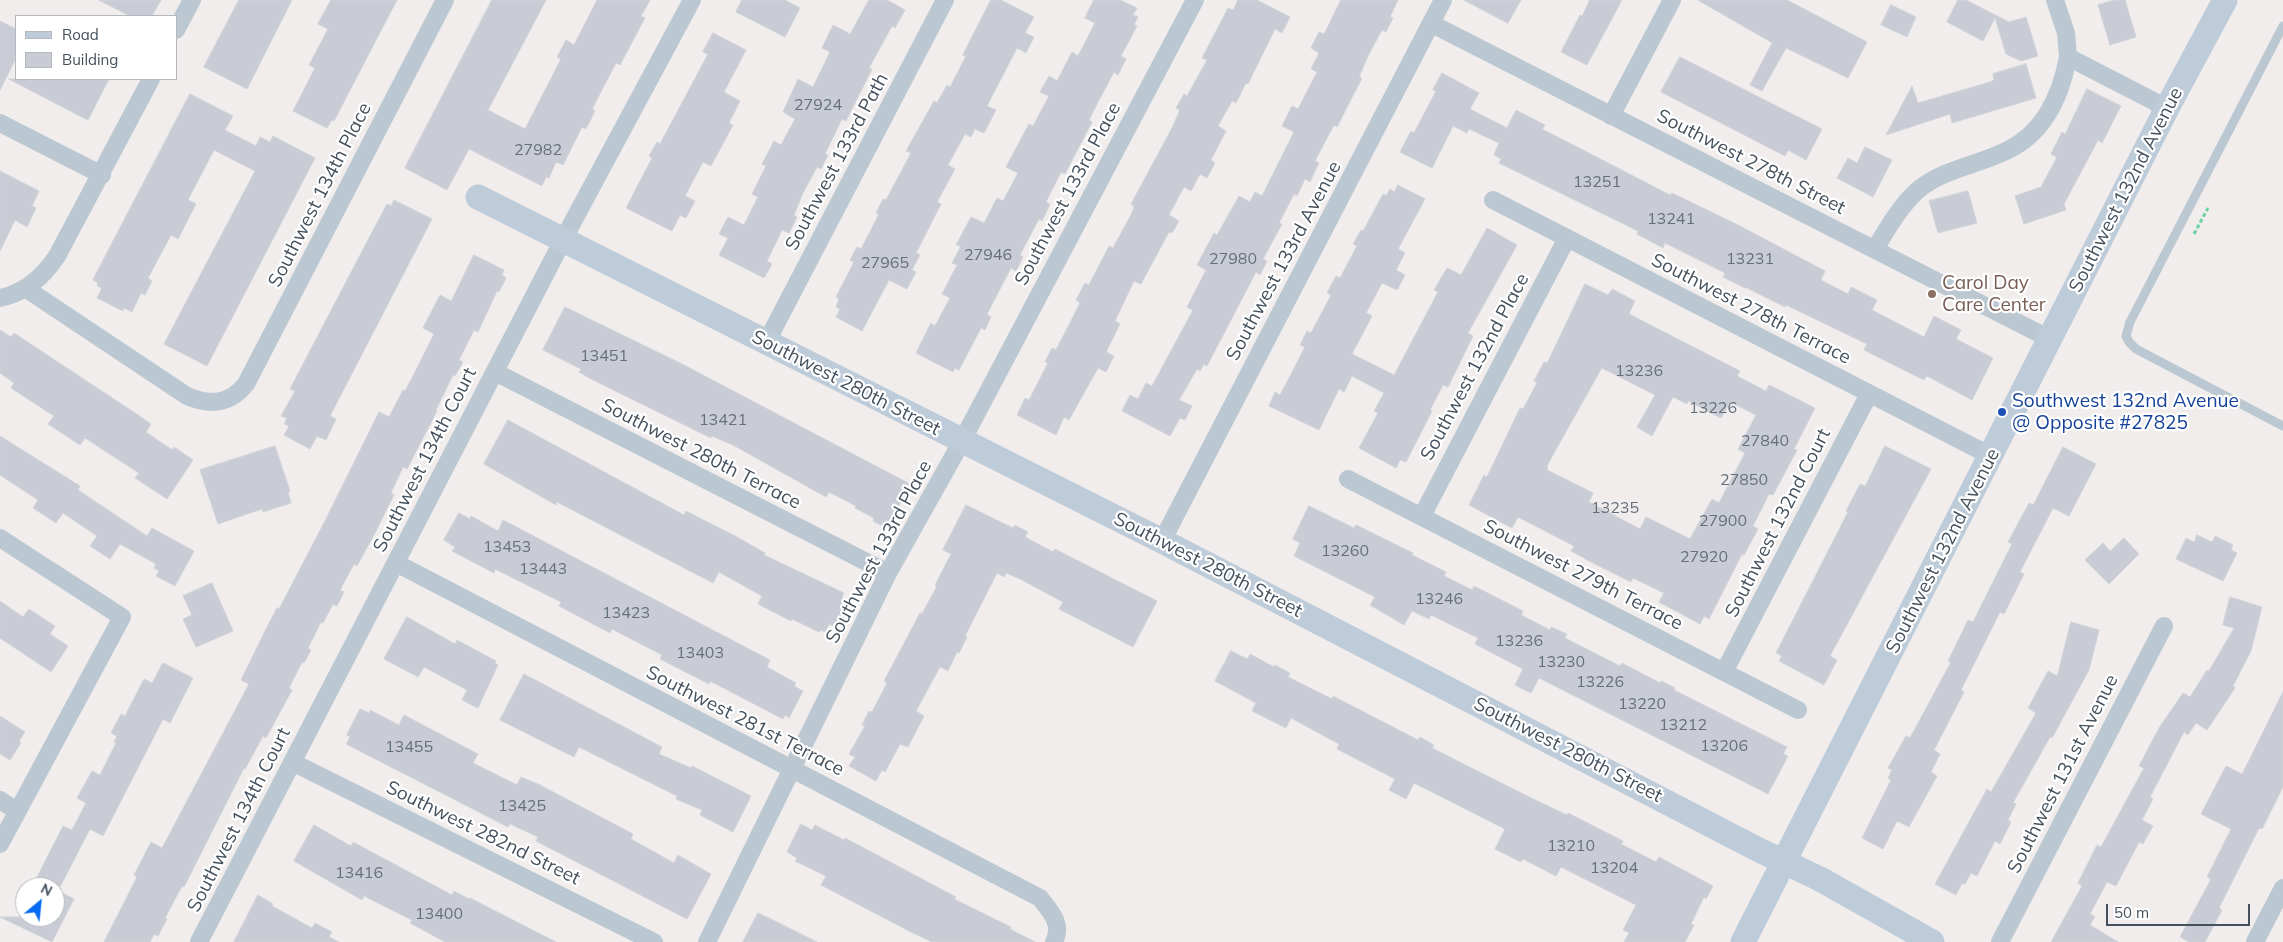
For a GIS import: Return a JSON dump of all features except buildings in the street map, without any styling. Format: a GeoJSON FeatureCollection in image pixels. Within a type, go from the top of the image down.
{"type":"FeatureCollection","features":[{"type":"Feature","properties":{"kind":"street"},"geometry":{"type":"LineString","coordinates":[[178,26],[192,0]]}},
{"type":"Feature","properties":{"kind":"street","name":"Southwest 134th Place"},"geometry":{"type":"LineString","coordinates":[[25,288],[172,388],[198,401],[215,403],[223,401],[241,391],[445,0]]}},
{"type":"Feature","properties":{"kind":"street","name":"Southwest 134th Court"},"geometry":{"type":"LineString","coordinates":[[199,942],[563,240],[692,0]]}},
{"type":"Feature","properties":{"kind":"street","name":"Southwest 133rd Path"},"geometry":{"type":"LineString","coordinates":[[766,343],[945,0]]}},
{"type":"Feature","properties":{"kind":"street","name":"Southwest 133rd Place"},"geometry":{"type":"LineString","coordinates":[[707,942],[888,573],[962,441],[1195,0]]}},
{"type":"Feature","properties":{"kind":"street","name":"Southwest 133rd Avenue"},"geometry":{"type":"LineString","coordinates":[[1162,541],[1443,0]]}},
{"type":"Feature","properties":{"kind":"street"},"geometry":{"type":"LineString","coordinates":[[1611,116],[1672,0]]}},
{"type":"Feature","properties":{"kind":"street"},"geometry":{"type":"LineString","coordinates":[[1875,249],[1895,217],[1917,191],[1946,172],[2009,150],[2046,119],[2058,95],[2068,57],[2066,33],[2055,0]]}},
{"type":"Feature","properties":{"kind":"street","name":"Southwest 132nd Avenue"},"geometry":{"type":"LineString","coordinates":[[1743,942],[2167,108],[2224,0]]}},
{"type":"Feature","properties":{"kind":"street","name":"Southwest 278th Street"},"geometry":{"type":"LineString","coordinates":[[1432,24],[2050,339]]}},
{"type":"Feature","properties":{"kind":"street"},"geometry":{"type":"LineString","coordinates":[[2068,57],[2167,108]]}},
{"type":"Feature","properties":{"kind":"street"},"geometry":{"type":"LineString","coordinates":[[0,298],[25,288],[40,278],[57,256],[102,175],[150,80]]}},
{"type":"Feature","properties":{"kind":"street"},"geometry":{"type":"LineString","coordinates":[[0,123],[102,175]]}},
{"type":"Feature","properties":{"kind":"street","name":"Southwest 280th Street"},"geometry":{"type":"LineString","coordinates":[[478,197],[1162,541],[1784,862],[1932,942]]}},
{"type":"Feature","properties":{"kind":"street","name":"Southwest 278th Terrace"},"geometry":{"type":"LineString","coordinates":[[1493,200],[1991,456]]}},
{"type":"Feature","properties":{"kind":"street","name":"Southwest 132nd Place"},"geometry":{"type":"LineString","coordinates":[[1422,516],[1567,238]]}},
{"type":"Feature","properties":{"kind":"street","name":"Southwest 280th Terrace"},"geometry":{"type":"LineString","coordinates":[[495,372],[888,573]]}},
{"type":"Feature","properties":{"kind":"street","name":"Southwest 132nd Court"},"geometry":{"type":"LineString","coordinates":[[1724,672],[1869,394]]}},
{"type":"Feature","properties":{"kind":"street","name":"Southwest 279th Terrace"},"geometry":{"type":"LineString","coordinates":[[1348,479],[1798,710]]}},
{"type":"Feature","properties":{"kind":"street"},"geometry":{"type":"LineString","coordinates":[[0,538],[122,617],[0,844]]}},
{"type":"Feature","properties":{"kind":"street","name":"Southwest 281st Terrace"},"geometry":{"type":"LineString","coordinates":[[396,563],[1040,898],[1055,917],[1056,937]]}},
{"type":"Feature","properties":{"kind":"street","name":"Southwest 131st Avenue"},"geometry":{"type":"LineString","coordinates":[[2000,942],[2164,626]]}},
{"type":"Feature","properties":{"kind":"street","name":"Southwest 282nd Street"},"geometry":{"type":"LineString","coordinates":[[292,762],[654,942]]}},
{"type":"Feature","properties":{"kind":"street"},"geometry":{"type":"LineString","coordinates":[[0,800],[18,811]]}},
{"type":"Feature","properties":{"kind":"street"},"geometry":{"type":"LineString","coordinates":[[2255,942],[2283,888]]}},
{"type":"Feature","properties":{"kind":"lane"},"geometry":{"type":"LineString","coordinates":[[2283,26],[2146,287],[2126,333],[2128,342],[2136,349],[2283,426]]}},
{"type":"Feature","properties":{"kind":"path"},"geometry":{"type":"LineString","coordinates":[[2194,234],[2208,208]]}},
{"type":"Feature","properties":{"kind":"place","name":"Carol Day Care Center"},"geometry":{"type":"Point","coordinates":[1932,294]}},
{"type":"Feature","properties":{"kind":"place","name":"Southwest 132nd Avenue @ Opposite #27825"},"geometry":{"type":"Point","coordinates":[2002,412]}}]}
